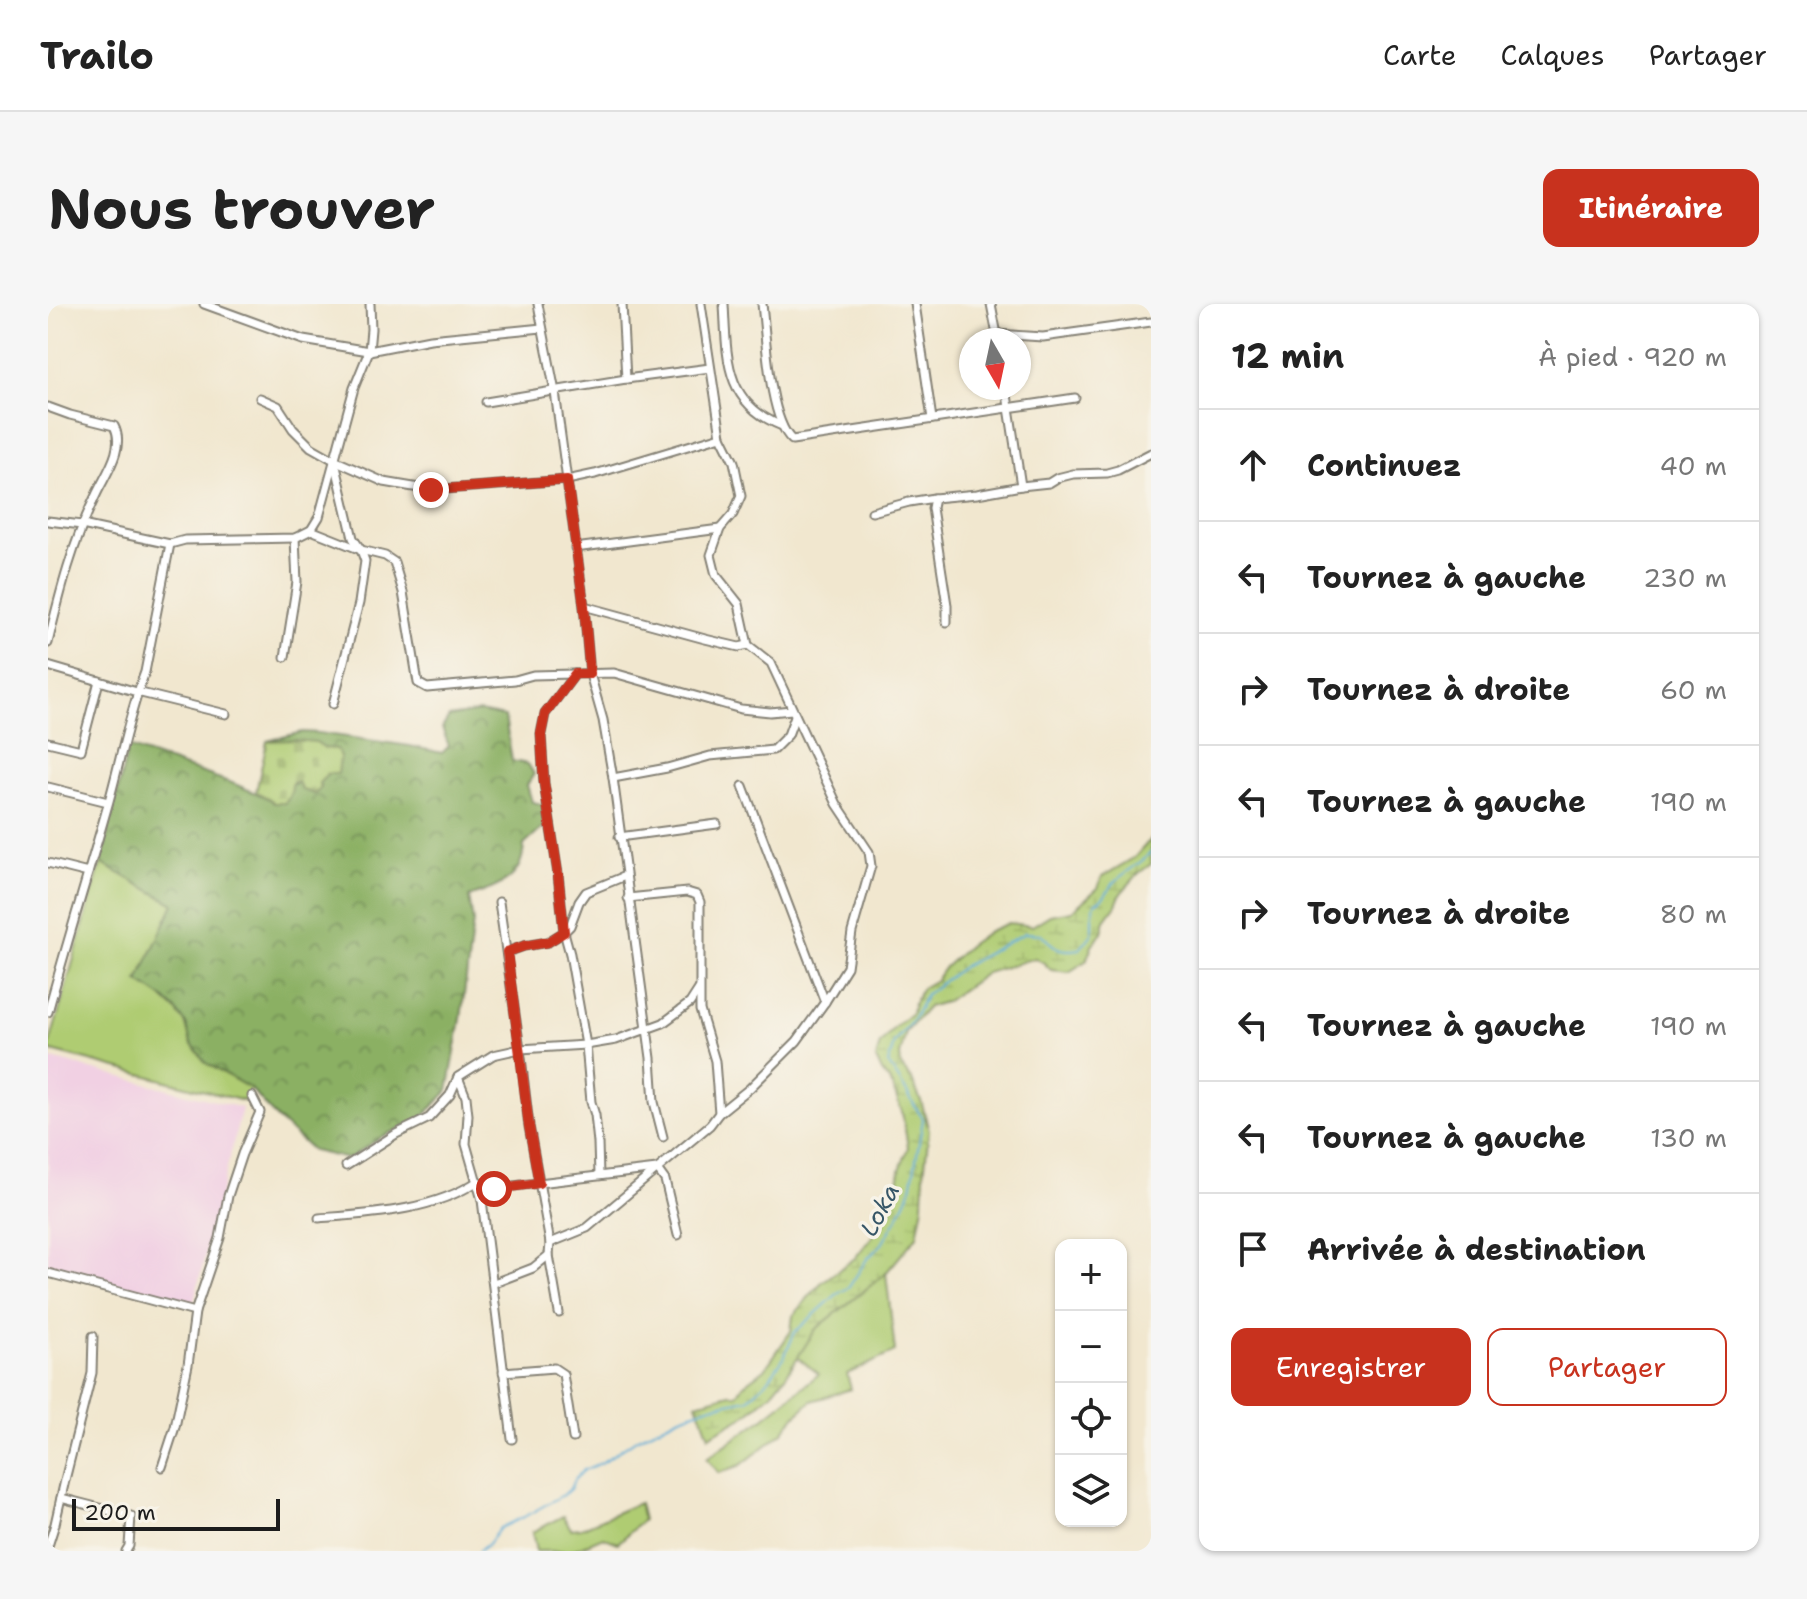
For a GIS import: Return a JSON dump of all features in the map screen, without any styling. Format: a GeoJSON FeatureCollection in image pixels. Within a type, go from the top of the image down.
{"type":"FeatureCollection","features":[{"type":"Feature","properties":{"kind":"street"},"geometry":{"type":"LineString","coordinates":[[204,304],[303,340],[369,351],[430,339],[542,328]]}},
{"type":"Feature","properties":{"kind":"street"},"geometry":{"type":"LineString","coordinates":[[48,521],[170,544],[185,540],[295,538],[311,530],[319,517],[354,388],[369,351],[370,304]]}},
{"type":"Feature","properties":{"kind":"street"},"geometry":{"type":"LineString","coordinates":[[538,304],[555,392],[584,606],[590,674],[603,720],[613,778],[654,1102],[663,1137]]}},
{"type":"Feature","properties":{"kind":"street"},"geometry":{"type":"LineString","coordinates":[[622,304],[626,379]]}},
{"type":"Feature","properties":{"kind":"street"},"geometry":{"type":"LineString","coordinates":[[550,1243],[587,1228],[710,1125],[797,1041],[847,967],[852,932],[871,866],[869,852],[837,804],[771,663],[748,645],[739,604],[716,575],[711,555],[720,529],[733,514],[741,496],[734,462],[721,436],[701,304]]}},
{"type":"Feature","properties":{"kind":"street"},"geometry":{"type":"LineString","coordinates":[[724,304],[727,356],[739,395],[752,409],[782,426]]}},
{"type":"Feature","properties":{"kind":"street"},"geometry":{"type":"LineString","coordinates":[[762,304],[770,378],[782,426],[794,440],[1075,398]]}},
{"type":"Feature","properties":{"kind":"street"},"geometry":{"type":"LineString","coordinates":[[915,304],[932,419]]}},
{"type":"Feature","properties":{"kind":"street"},"geometry":{"type":"LineString","coordinates":[[991,304],[996,328]]}},
{"type":"Feature","properties":{"kind":"street"},"geometry":{"type":"LineString","coordinates":[[1031,337],[1151,322]]}},
{"type":"Feature","properties":{"kind":"street"},"geometry":{"type":"LineString","coordinates":[[486,402],[710,368]]}},
{"type":"Feature","properties":{"kind":"street"},"geometry":{"type":"LineString","coordinates":[[260,398],[278,406],[293,429],[311,447],[334,460],[384,482],[431,490],[567,480],[721,436]]}},
{"type":"Feature","properties":{"kind":"street"},"geometry":{"type":"LineString","coordinates":[[1008,400],[1021,486]]}},
{"type":"Feature","properties":{"kind":"street"},"geometry":{"type":"LineString","coordinates":[[48,407],[114,426],[119,436],[117,452],[82,525],[48,643]]}},
{"type":"Feature","properties":{"kind":"street"},"geometry":{"type":"LineString","coordinates":[[872,512],[909,502],[1049,483],[1073,474],[1107,473],[1151,453]]}},
{"type":"Feature","properties":{"kind":"street"},"geometry":{"type":"LineString","coordinates":[[333,704],[359,603],[365,561],[348,522],[334,460]]}},
{"type":"Feature","properties":{"kind":"street"},"geometry":{"type":"LineString","coordinates":[[934,498],[932,508],[947,622]]}},
{"type":"Feature","properties":{"kind":"street"},"geometry":{"type":"LineString","coordinates":[[575,548],[720,529]]}},
{"type":"Feature","properties":{"kind":"street"},"geometry":{"type":"LineString","coordinates":[[311,530],[394,562],[403,592],[418,683],[427,688],[515,680],[533,675],[614,673],[741,709],[793,713]]}},
{"type":"Feature","properties":{"kind":"street"},"geometry":{"type":"LineString","coordinates":[[285,657],[297,582],[295,538]]}},
{"type":"Feature","properties":{"kind":"street"},"geometry":{"type":"LineString","coordinates":[[48,1012],[145,672],[170,544]]}},
{"type":"Feature","properties":{"kind":"street"},"geometry":{"type":"LineString","coordinates":[[584,606],[705,639],[739,647],[748,645]]}},
{"type":"Feature","properties":{"kind":"street"},"geometry":{"type":"LineString","coordinates":[[48,666],[226,714]]}},
{"type":"Feature","properties":{"kind":"street"},"geometry":{"type":"LineString","coordinates":[[575,674],[545,714],[541,734],[544,783],[564,932],[586,1045],[599,1175]]}},
{"type":"Feature","properties":{"kind":"street"},"geometry":{"type":"LineString","coordinates":[[48,742],[81,750],[99,681]]}},
{"type":"Feature","properties":{"kind":"street"},"geometry":{"type":"LineString","coordinates":[[613,778],[710,756],[773,750],[788,735],[793,713]]}},
{"type":"Feature","properties":{"kind":"street"},"geometry":{"type":"LineString","coordinates":[[743,786],[825,1002]]}},
{"type":"Feature","properties":{"kind":"street"},"geometry":{"type":"LineString","coordinates":[[48,787],[108,802]]}},
{"type":"Feature","properties":{"kind":"street"},"geometry":{"type":"LineString","coordinates":[[619,837],[717,824]]}},
{"type":"Feature","properties":{"kind":"street"},"geometry":{"type":"LineString","coordinates":[[48,863],[88,873]]}},
{"type":"Feature","properties":{"kind":"street"},"geometry":{"type":"LineString","coordinates":[[507,952],[548,942],[564,932],[586,892],[625,876]]}},
{"type":"Feature","properties":{"kind":"street"},"geometry":{"type":"LineString","coordinates":[[628,898],[687,892],[697,895],[700,902],[700,1010],[715,1061],[719,1113]]}},
{"type":"Feature","properties":{"kind":"street"},"geometry":{"type":"LineString","coordinates":[[499,902],[529,1126],[559,1313]]}},
{"type":"Feature","properties":{"kind":"street"},"geometry":{"type":"LineString","coordinates":[[346,1166],[396,1134],[429,1118],[450,1095],[458,1077],[493,1055],[520,1049],[616,1040],[663,1023],[690,1003],[699,989]]}},
{"type":"Feature","properties":{"kind":"street"},"geometry":{"type":"LineString","coordinates":[[458,1077],[466,1097],[466,1144],[482,1200],[512,1439]]}},
{"type":"Feature","properties":{"kind":"street"},"geometry":{"type":"LineString","coordinates":[[162,1467],[175,1427],[195,1312],[220,1238],[228,1196],[260,1112],[252,1096]]}},
{"type":"Feature","properties":{"kind":"street"},"geometry":{"type":"LineString","coordinates":[[482,1200],[494,1189],[657,1169]]}},
{"type":"Feature","properties":{"kind":"street"},"geometry":{"type":"LineString","coordinates":[[657,1169],[665,1180],[678,1235]]}},
{"type":"Feature","properties":{"kind":"street"},"geometry":{"type":"LineString","coordinates":[[319,1218],[403,1210],[463,1191],[478,1181]]}},
{"type":"Feature","properties":{"kind":"street"},"geometry":{"type":"LineString","coordinates":[[494,1283],[533,1268],[549,1255]]}},
{"type":"Feature","properties":{"kind":"street"},"geometry":{"type":"LineString","coordinates":[[48,1273],[195,1312]]}},
{"type":"Feature","properties":{"kind":"street"},"geometry":{"type":"LineString","coordinates":[[48,1546],[92,1373],[93,1336]]}},
{"type":"Feature","properties":{"kind":"street"},"geometry":{"type":"LineString","coordinates":[[503,1372],[554,1368],[563,1374],[573,1438]]}},
{"type":"Feature","properties":{"kind":"street"},"geometry":{"type":"LineString","coordinates":[[61,1498],[131,1516],[126,1551]]}},
{"type":"Feature","properties":{"kind":"shaded area"},"geometry":{"type":"Polygon","coordinates":[[[48,1058],[242,1108],[193,1304],[48,1267],[48,1058]]]}},
{"type":"Feature","properties":{"kind":"green space"},"geometry":{"type":"Polygon","coordinates":[[[480,712],[505,717],[512,761],[528,764],[534,774],[527,785],[532,802],[547,805],[546,825],[524,845],[519,867],[514,874],[499,885],[469,897],[473,922],[448,1091],[420,1120],[383,1136],[348,1159],[313,1151],[277,1119],[251,1089],[206,1063],[191,1043],[186,1024],[175,1009],[138,981],[174,904],[101,863],[128,747],[270,799],[292,784],[318,783],[328,774],[325,748],[316,742],[267,741],[302,732],[319,733],[442,753],[449,746],[442,728],[449,717],[480,712]]]}},
{"type":"Feature","properties":{"kind":"green space"},"geometry":{"type":"Polygon","coordinates":[[[267,741],[316,742],[325,748],[337,749],[340,757],[338,774],[328,774],[319,783],[321,788],[315,794],[302,790],[298,782],[292,783],[291,794],[285,803],[274,803],[256,792],[267,741]]]}},
{"type":"Feature","properties":{"kind":"green space"},"geometry":{"type":"Polygon","coordinates":[[[1151,839],[1151,864],[1121,893],[1086,961],[1069,972],[1051,970],[1035,958],[986,973],[945,1002],[928,1007],[906,1032],[900,1055],[901,1066],[912,1080],[929,1130],[923,1205],[917,1236],[886,1273],[816,1329],[772,1393],[746,1415],[709,1436],[697,1403],[737,1394],[765,1369],[791,1331],[793,1316],[821,1283],[855,1258],[880,1227],[897,1190],[908,1147],[902,1112],[891,1083],[876,1059],[880,1044],[912,1013],[922,988],[936,980],[968,946],[989,931],[1009,923],[1032,926],[1050,915],[1072,911],[1098,888],[1102,877],[1135,857],[1151,839]]]}},
{"type":"Feature","properties":{"kind":"green space"},"geometry":{"type":"Polygon","coordinates":[[[101,863],[174,904],[162,997],[186,1024],[191,1043],[206,1063],[251,1089],[244,1101],[48,1050],[101,863]]]}},
{"type":"Feature","properties":{"kind":"green space"},"geometry":{"type":"Polygon","coordinates":[[[886,1273],[895,1352],[847,1374],[851,1389],[812,1401],[783,1432],[741,1465],[719,1473],[707,1458],[819,1374],[797,1357],[816,1329],[886,1273]]]}},
{"type":"Feature","properties":{"kind":"green space"},"geometry":{"type":"Polygon","coordinates":[[[639,1503],[643,1520],[618,1543],[603,1537],[571,1551],[536,1551],[532,1532],[563,1516],[571,1529],[581,1528],[639,1503]]]}},
{"type":"Feature","properties":{"kind":"waterway","name":"Loka"},"geometry":{"type":"LineString","coordinates":[[478,1551],[500,1528],[563,1495],[584,1470],[601,1463],[636,1439],[678,1418],[712,1406],[748,1399],[769,1379],[784,1357],[795,1332],[849,1287],[867,1259],[882,1244],[911,1189],[923,1119],[888,1064],[894,1043],[913,1020],[926,994],[964,966],[1025,933],[1041,934],[1062,950],[1080,949],[1092,934],[1095,903],[1151,852]]}},
{"type":"Feature","properties":{"kind":"route"},"geometry":{"type":"LineString","coordinates":[[431,490],[567,480],[584,606],[590,674],[575,674],[545,714],[541,734],[544,783],[564,932],[548,942],[507,952],[539,1183],[494,1189]]}}]}
